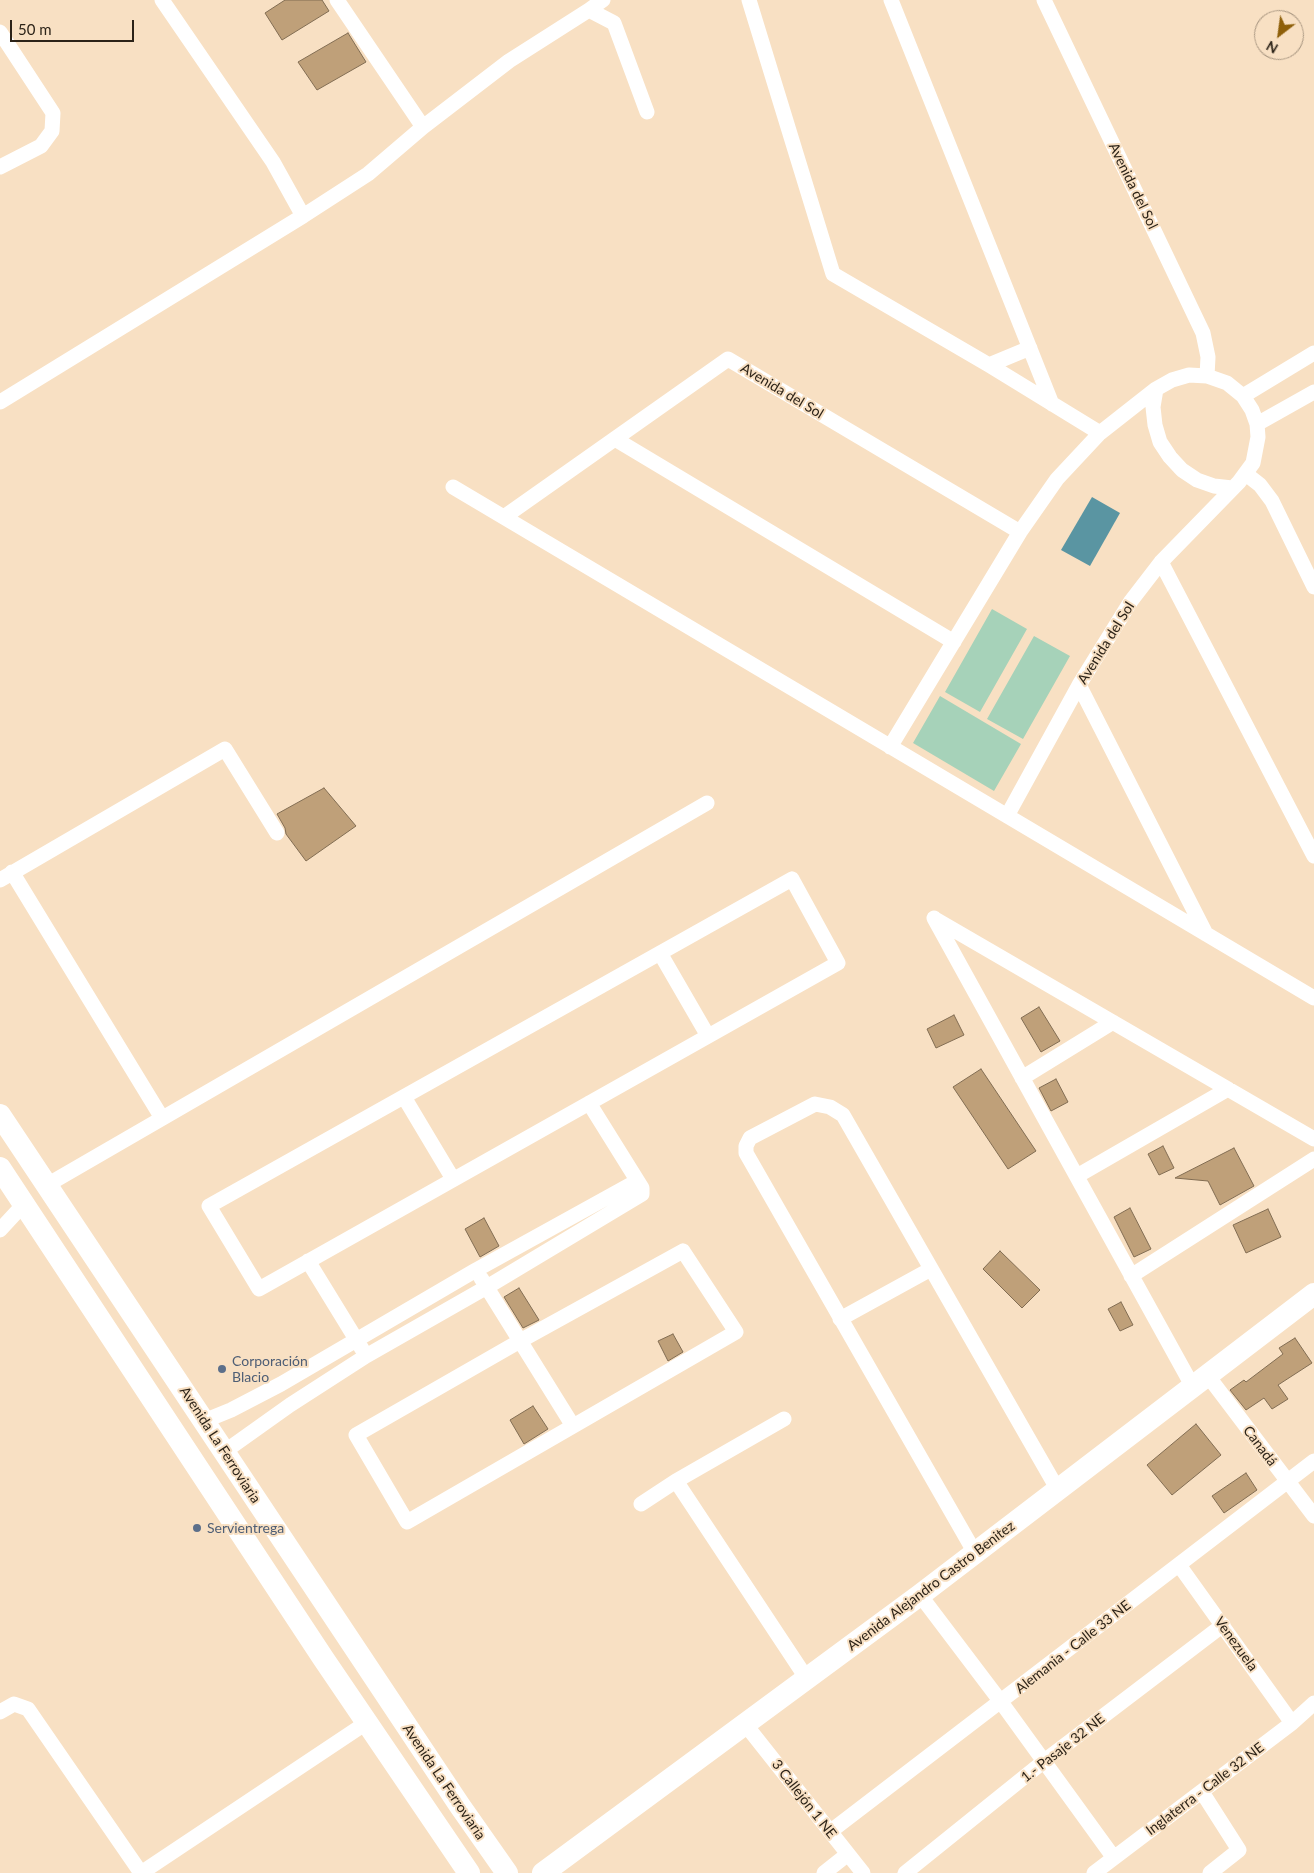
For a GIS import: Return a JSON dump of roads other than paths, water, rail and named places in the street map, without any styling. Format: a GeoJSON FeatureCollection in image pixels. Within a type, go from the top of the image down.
{"type":"FeatureCollection","features":[{"type":"Feature","properties":{"kind":"main road","name":"Avenida La Ferroviaria"},"geometry":{"type":"LineString","coordinates":[[0,1115],[460,1806],[508,1873]]}},
{"type":"Feature","properties":{"kind":"main road"},"geometry":{"type":"LineString","coordinates":[[0,1168],[366,1723],[469,1873]]}},
{"type":"Feature","properties":{"kind":"main road","name":"Avenida Alejandro Castro Benitez"},"geometry":{"type":"LineString","coordinates":[[543,1873],[920,1595],[1314,1294]]}},
{"type":"Feature","properties":{"kind":"street"},"geometry":{"type":"LineString","coordinates":[[162,0],[273,162],[303,216]]}},
{"type":"Feature","properties":{"kind":"street"},"geometry":{"type":"LineString","coordinates":[[337,0],[423,127]]}},
{"type":"Feature","properties":{"kind":"street"},"geometry":{"type":"LineString","coordinates":[[0,402],[368,174],[423,127],[509,61],[604,0]]}},
{"type":"Feature","properties":{"kind":"street"},"geometry":{"type":"LineString","coordinates":[[749,0],[833,274],[1100,433]]}},
{"type":"Feature","properties":{"kind":"street"},"geometry":{"type":"LineString","coordinates":[[891,0],[1052,404]]}},
{"type":"Feature","properties":{"kind":"street","name":"Avenida del Sol"},"geometry":{"type":"LineString","coordinates":[[1044,0],[1203,333],[1208,357],[1207,376]]}},
{"type":"Feature","properties":{"kind":"street"},"geometry":{"type":"LineString","coordinates":[[589,10],[614,23],[646,112]]}},
{"type":"Feature","properties":{"kind":"street"},"geometry":{"type":"LineString","coordinates":[[0,32],[53,113],[52,131],[41,146],[0,168]]}},
{"type":"Feature","properties":{"kind":"street"},"geometry":{"type":"LineString","coordinates":[[989,366],[1030,348]]}},
{"type":"Feature","properties":{"kind":"street"},"geometry":{"type":"LineString","coordinates":[[1243,396],[1314,353]]}},
{"type":"Feature","properties":{"kind":"street","name":"Avenida del Sol"},"geometry":{"type":"LineString","coordinates":[[504,517],[728,359],[1020,532]]}},
{"type":"Feature","properties":{"kind":"street"},"geometry":{"type":"LineString","coordinates":[[890,747],[1020,532],[1057,479],[1100,433],[1156,389],[1172,380],[1189,375],[1207,376],[1227,384],[1243,396],[1252,410],[1257,424],[1258,437],[1253,463],[1246,474],[1232,488],[1214,486],[1197,480],[1182,470],[1160,442],[1155,425],[1156,389]]}},
{"type":"Feature","properties":{"kind":"street"},"geometry":{"type":"LineString","coordinates":[[1257,424],[1314,392]]}},
{"type":"Feature","properties":{"kind":"street"},"geometry":{"type":"LineString","coordinates":[[615,439],[954,642]]}},
{"type":"Feature","properties":{"kind":"street"},"geometry":{"type":"LineString","coordinates":[[1246,474],[1260,485],[1272,501],[1314,587]]}},
{"type":"Feature","properties":{"kind":"street"},"geometry":{"type":"LineString","coordinates":[[453,487],[1314,998]]}},
{"type":"Feature","properties":{"kind":"street","name":"Avenida del Sol"},"geometry":{"type":"LineString","coordinates":[[1007,816],[1079,685],[1131,601],[1161,562],[1232,488]]}},
{"type":"Feature","properties":{"kind":"street"},"geometry":{"type":"LineString","coordinates":[[1161,562],[1314,856]]}},
{"type":"Feature","properties":{"kind":"street"},"geometry":{"type":"LineString","coordinates":[[1079,685],[1206,934]]}},
{"type":"Feature","properties":{"kind":"street"},"geometry":{"type":"LineString","coordinates":[[162,1118],[6,876],[225,749],[276,833]]}},
{"type":"Feature","properties":{"kind":"street"},"geometry":{"type":"LineString","coordinates":[[47,1185],[707,803]]}},
{"type":"Feature","properties":{"kind":"street"},"geometry":{"type":"LineString","coordinates":[[792,879],[838,963],[259,1289],[209,1206],[660,953],[792,879]]}},
{"type":"Feature","properties":{"kind":"street","name":"Canadá"},"geometry":{"type":"LineString","coordinates":[[1113,1022],[934,918],[1131,1276],[1200,1381],[1314,1516]]}},
{"type":"Feature","properties":{"kind":"street"},"geometry":{"type":"LineString","coordinates":[[660,953],[708,1036]]}},
{"type":"Feature","properties":{"kind":"street"},"geometry":{"type":"LineString","coordinates":[[1022,1078],[1113,1022],[1314,1139]]}},
{"type":"Feature","properties":{"kind":"street"},"geometry":{"type":"LineString","coordinates":[[1077,1176],[1228,1089]]}},
{"type":"Feature","properties":{"kind":"street"},"geometry":{"type":"LineString","coordinates":[[404,1097],[452,1180]]}},
{"type":"Feature","properties":{"kind":"street"},"geometry":{"type":"LineString","coordinates":[[224,1452],[290,1405],[366,1356],[487,1287],[642,1194],[642,1188],[638,1181],[589,1103]]}},
{"type":"Feature","properties":{"kind":"street"},"geometry":{"type":"LineString","coordinates":[[975,1553],[746,1153],[746,1146],[750,1138],[816,1104],[830,1106],[843,1115],[1058,1490]]}},
{"type":"Feature","properties":{"kind":"street"},"geometry":{"type":"LineString","coordinates":[[1131,1276],[1314,1159]]}},
{"type":"Feature","properties":{"kind":"street"},"geometry":{"type":"LineString","coordinates":[[204,1421],[231,1410],[281,1384],[476,1270],[638,1181]]}},
{"type":"Feature","properties":{"kind":"street"},"geometry":{"type":"LineString","coordinates":[[0,1230],[24,1204]]}},
{"type":"Feature","properties":{"kind":"street"},"geometry":{"type":"LineString","coordinates":[[683,1250],[736,1332],[407,1522],[356,1434],[520,1341],[683,1250]]}},
{"type":"Feature","properties":{"kind":"street"},"geometry":{"type":"LineString","coordinates":[[308,1261],[366,1356]]}},
{"type":"Feature","properties":{"kind":"street"},"geometry":{"type":"LineString","coordinates":[[840,1319],[931,1269]]}},
{"type":"Feature","properties":{"kind":"street"},"geometry":{"type":"LineString","coordinates":[[476,1270],[573,1426]]}},
{"type":"Feature","properties":{"kind":"street"},"geometry":{"type":"LineString","coordinates":[[641,1504],[676,1481],[784,1419]]}},
{"type":"Feature","properties":{"kind":"street","name":"Alemania - Calle 33 NE"},"geometry":{"type":"LineString","coordinates":[[831,1831],[1314,1461]]}},
{"type":"Feature","properties":{"kind":"street"},"geometry":{"type":"LineString","coordinates":[[676,1481],[807,1679]]}},
{"type":"Feature","properties":{"kind":"street","name":"Venezuela"},"geometry":{"type":"LineString","coordinates":[[1179,1565],[1292,1723]]}},
{"type":"Feature","properties":{"kind":"street"},"geometry":{"type":"LineString","coordinates":[[920,1595],[1001,1702],[1114,1858]]}},
{"type":"Feature","properties":{"kind":"street","name":"1.- Pasaje 32 NE"},"geometry":{"type":"LineString","coordinates":[[905,1873],[1043,1762],[1223,1625]]}},
{"type":"Feature","properties":{"kind":"street"},"geometry":{"type":"LineString","coordinates":[[0,1712],[14,1704],[28,1710],[141,1873],[366,1723]]}},
{"type":"Feature","properties":{"kind":"street","name":"Inglaterra - Calle 32 NE"},"geometry":{"type":"LineString","coordinates":[[1094,1873],[1292,1723],[1314,1704]]}},
{"type":"Feature","properties":{"kind":"street","name":"3 Callejón 1 NE"},"geometry":{"type":"LineString","coordinates":[[745,1724],[863,1873]]}},
{"type":"Feature","properties":{"kind":"street"},"geometry":{"type":"LineString","coordinates":[[1202,1792],[1239,1850],[1210,1873]]}},
{"type":"Feature","properties":{"kind":"street"},"geometry":{"type":"LineString","coordinates":[[824,1873],[848,1854]]}},
{"type":"Feature","properties":{"kind":"water"},"geometry":{"type":"Polygon","coordinates":[[[1092,497],[1120,513],[1090,566],[1061,550],[1092,497]]]}},
{"type":"Feature","properties":{"kind":"place","name":"Corporación Blacio"},"geometry":{"type":"Point","coordinates":[222,1369]}},
{"type":"Feature","properties":{"kind":"place","name":"Servientrega"},"geometry":{"type":"Point","coordinates":[197,1528]}}]}
